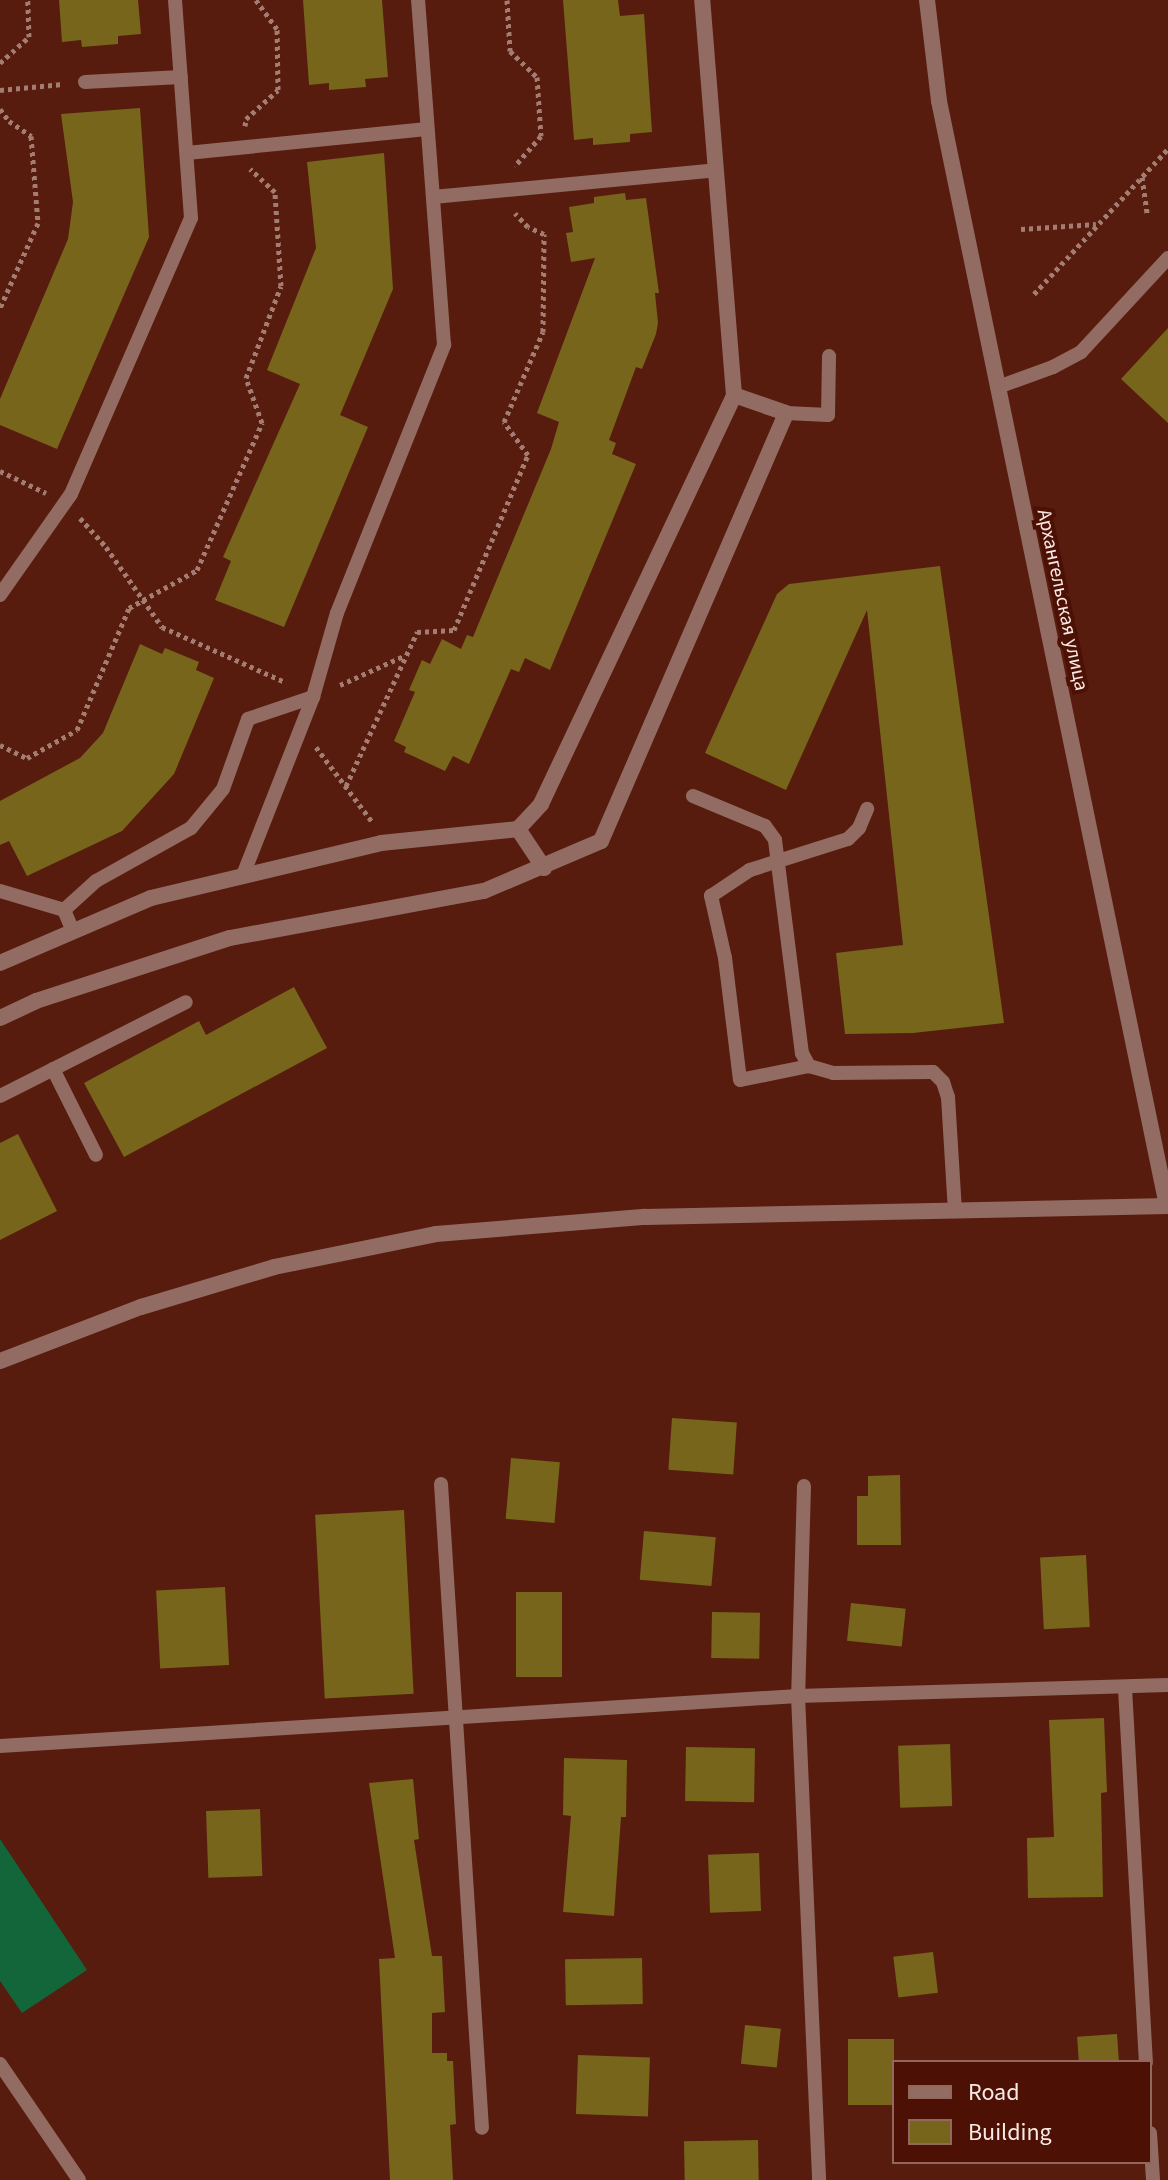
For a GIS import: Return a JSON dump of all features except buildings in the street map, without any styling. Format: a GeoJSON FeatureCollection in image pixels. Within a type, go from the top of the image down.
{"type":"FeatureCollection","features":[{"type":"Feature","properties":{"kind":"street"},"geometry":{"type":"LineString","coordinates":[[0,963],[151,898],[388,843],[518,829],[541,804],[734,395],[702,0]]}},
{"type":"Feature","properties":{"kind":"street","name":"Архангельская улица"},"geometry":{"type":"LineString","coordinates":[[927,0],[939,101],[1167,1206]]}},
{"type":"Feature","properties":{"kind":"street"},"geometry":{"type":"LineString","coordinates":[[0,1018],[36,1001],[230,938],[484,891],[544,868],[601,841],[786,413],[734,395]]}},
{"type":"Feature","properties":{"kind":"street"},"geometry":{"type":"LineString","coordinates":[[518,829],[544,868]]}},
{"type":"Feature","properties":{"kind":"street"},"geometry":{"type":"LineString","coordinates":[[0,1361],[147,1305],[274,1267],[436,1234],[631,1218],[1167,1206]]}},
{"type":"Feature","properties":{"kind":"lane"},"geometry":{"type":"LineString","coordinates":[[0,595],[65,502],[191,218],[175,0]]}},
{"type":"Feature","properties":{"kind":"lane"},"geometry":{"type":"LineString","coordinates":[[243,875],[313,697],[337,613],[444,345],[418,0]]}},
{"type":"Feature","properties":{"kind":"lane"},"geometry":{"type":"LineString","coordinates":[[85,82],[181,77]]}},
{"type":"Feature","properties":{"kind":"lane"},"geometry":{"type":"LineString","coordinates":[[187,153],[427,129]]}},
{"type":"Feature","properties":{"kind":"lane"},"geometry":{"type":"LineString","coordinates":[[433,197],[716,170]]}},
{"type":"Feature","properties":{"kind":"lane"},"geometry":{"type":"LineString","coordinates":[[998,387],[1053,367],[1081,352],[1168,258]]}},
{"type":"Feature","properties":{"kind":"lane"},"geometry":{"type":"LineString","coordinates":[[786,413],[828,415],[829,356]]}},
{"type":"Feature","properties":{"kind":"lane"},"geometry":{"type":"LineString","coordinates":[[64,910],[96,881],[191,828],[223,789],[248,719],[313,697]]}},
{"type":"Feature","properties":{"kind":"lane"},"geometry":{"type":"LineString","coordinates":[[693,796],[765,826],[775,840],[802,1053],[809,1066]]}},
{"type":"Feature","properties":{"kind":"lane"},"geometry":{"type":"LineString","coordinates":[[867,809],[859,828],[848,839],[779,858],[750,870],[711,896],[725,958],[740,1080],[809,1066],[833,1073],[933,1072],[943,1082],[948,1097],[955,1210]]}},
{"type":"Feature","properties":{"kind":"lane"},"geometry":{"type":"LineString","coordinates":[[0,891],[64,910]]}},
{"type":"Feature","properties":{"kind":"lane"},"geometry":{"type":"LineString","coordinates":[[64,910],[73,931]]}},
{"type":"Feature","properties":{"kind":"lane"},"geometry":{"type":"LineString","coordinates":[[0,1096],[186,1002]]}},
{"type":"Feature","properties":{"kind":"lane"},"geometry":{"type":"LineString","coordinates":[[53,1069],[96,1155]]}},
{"type":"Feature","properties":{"kind":"lane"},"geometry":{"type":"LineString","coordinates":[[441,1484],[482,2128]]}},
{"type":"Feature","properties":{"kind":"lane"},"geometry":{"type":"LineString","coordinates":[[804,1486],[798,1696],[819,2180]]}},
{"type":"Feature","properties":{"kind":"lane"},"geometry":{"type":"LineString","coordinates":[[0,1746],[798,1696],[1168,1685]]}},
{"type":"Feature","properties":{"kind":"lane"},"geometry":{"type":"LineString","coordinates":[[1125,1688],[1146,2060]]}},
{"type":"Feature","properties":{"kind":"lane"},"geometry":{"type":"LineString","coordinates":[[0,2064],[79,2180]]}},
{"type":"Feature","properties":{"kind":"path"},"geometry":{"type":"LineString","coordinates":[[0,63],[29,37],[28,0]]}},
{"type":"Feature","properties":{"kind":"path"},"geometry":{"type":"LineString","coordinates":[[0,745],[27,758],[77,730],[129,608],[197,570],[262,423],[246,378],[281,286],[275,192],[246,165],[241,148],[246,119],[278,90],[277,29],[256,0]]}},
{"type":"Feature","properties":{"kind":"path"},"geometry":{"type":"LineString","coordinates":[[346,786],[417,632],[454,630],[528,455],[504,422],[543,332],[544,234],[528,227],[516,215],[508,190],[509,174],[541,136],[537,77],[510,51],[507,0]]}},
{"type":"Feature","properties":{"kind":"path"},"geometry":{"type":"LineString","coordinates":[[0,90],[85,82]]}},
{"type":"Feature","properties":{"kind":"path"},"geometry":{"type":"LineString","coordinates":[[0,109],[9,121],[31,136],[38,223],[0,308]]}},
{"type":"Feature","properties":{"kind":"path"},"geometry":{"type":"LineString","coordinates":[[1034,294],[1168,149]]}},
{"type":"Feature","properties":{"kind":"path"},"geometry":{"type":"LineString","coordinates":[[1142,177],[1147,214]]}},
{"type":"Feature","properties":{"kind":"path"},"geometry":{"type":"LineString","coordinates":[[1021,229],[1098,224]]}},
{"type":"Feature","properties":{"kind":"path"},"geometry":{"type":"LineString","coordinates":[[0,471],[65,502],[106,547],[162,627],[313,697],[404,656]]}},
{"type":"Feature","properties":{"kind":"path"},"geometry":{"type":"LineString","coordinates":[[312,741],[388,843]]}},
{"type":"Feature","properties":{"kind":"green space"},"geometry":{"type":"Polygon","coordinates":[[[0,1839],[87,1970],[22,2013],[0,1981],[0,1839]]]}}]}
